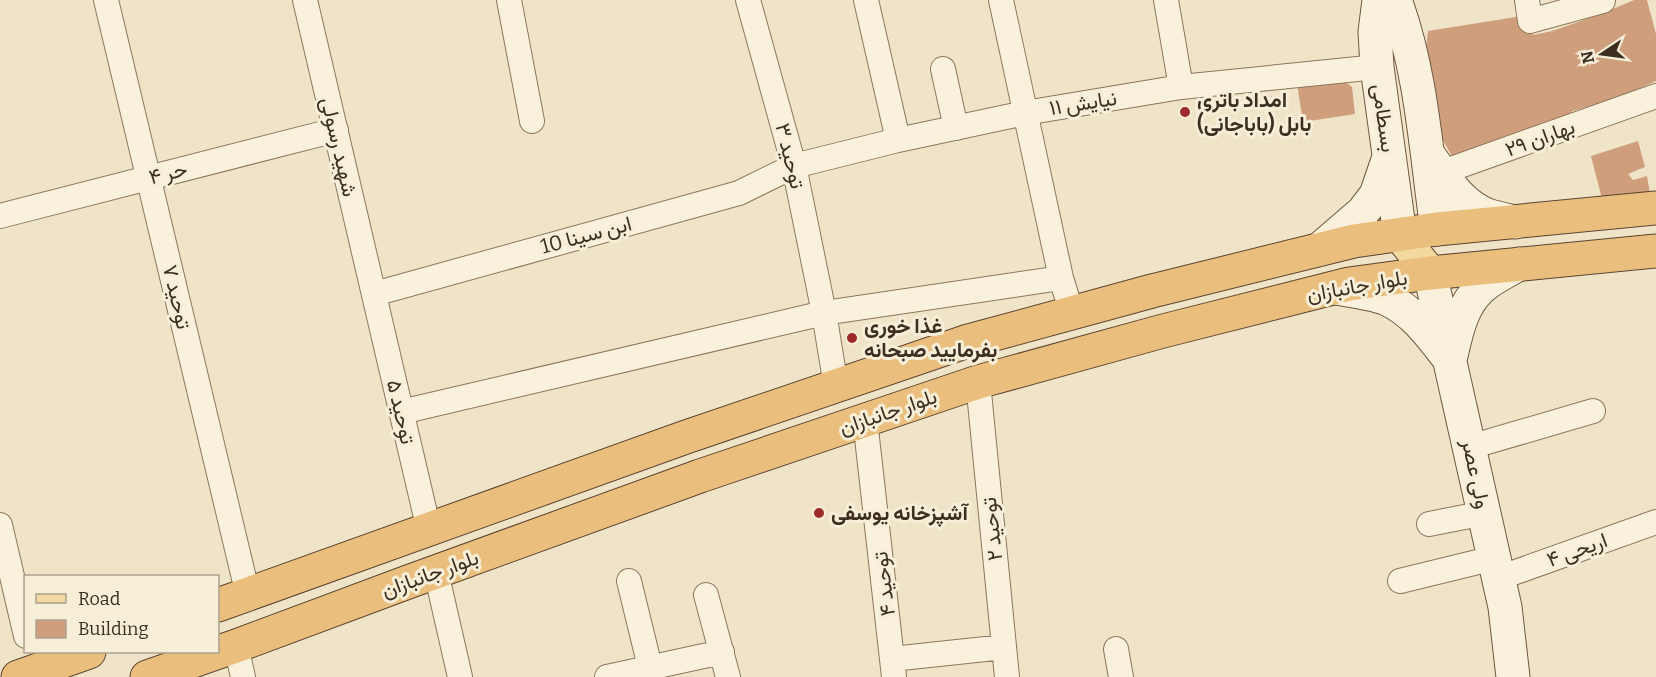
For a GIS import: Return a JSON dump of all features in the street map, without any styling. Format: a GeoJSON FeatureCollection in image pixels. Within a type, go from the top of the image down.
{"type":"FeatureCollection","features":[{"type":"Feature","properties":{"kind":"highway","name":"بلوار جانبازان"},"geometry":{"type":"LineString","coordinates":[[219,605],[686,437],[965,342],[1354,241],[1437,229],[1656,208]]}},
{"type":"Feature","properties":{"kind":"highway","name":"بلوار جانبازان"},"geometry":{"type":"LineString","coordinates":[[147,677],[240,661],[436,572],[700,476],[978,382],[1162,331],[1349,284],[1430,273],[1656,251]]}},
{"type":"Feature","properties":{"kind":"highway"},"geometry":{"type":"LineString","coordinates":[[27,667],[81,653]]}},
{"type":"Feature","properties":{"kind":"main road","name":"بسطامی"},"geometry":{"type":"LineString","coordinates":[[1379,0],[1375,32],[1377,68],[1400,235]]}},
{"type":"Feature","properties":{"kind":"main road","name":"بسطامی"},"geometry":{"type":"LineString","coordinates":[[1395,0],[1414,62],[1437,229]]}},
{"type":"Feature","properties":{"kind":"main road"},"geometry":{"type":"LineString","coordinates":[[1320,249],[1363,212],[1376,195],[1390,156]]}},
{"type":"Feature","properties":{"kind":"main road"},"geometry":{"type":"LineString","coordinates":[[1430,170],[1448,184],[1466,204],[1488,216],[1515,222]]}},
{"type":"Feature","properties":{"kind":"main road"},"geometry":{"type":"LineString","coordinates":[[1430,273],[1437,229]]}},
{"type":"Feature","properties":{"kind":"main road"},"geometry":{"type":"LineString","coordinates":[[1400,235],[1430,273]]}},
{"type":"Feature","properties":{"kind":"main road"},"geometry":{"type":"LineString","coordinates":[[1450,360],[1459,322],[1469,300],[1482,286],[1519,264]]}},
{"type":"Feature","properties":{"kind":"main road","name":"ولی عصر"},"geometry":{"type":"LineString","coordinates":[[1430,273],[1497,568],[1505,607],[1513,677]]}},
{"type":"Feature","properties":{"kind":"main road"},"geometry":{"type":"LineString","coordinates":[[1335,287],[1385,298],[1405,309],[1425,328],[1450,360]]}},
{"type":"Feature","properties":{"kind":"street","name":"توحید ۷"},"geometry":{"type":"LineString","coordinates":[[106,0],[248,595]]}},
{"type":"Feature","properties":{"kind":"street","name":"شهید رسولی"},"geometry":{"type":"LineString","coordinates":[[305,0],[374,294]]}},
{"type":"Feature","properties":{"kind":"street"},"geometry":{"type":"LineString","coordinates":[[508,0],[532,121]]}},
{"type":"Feature","properties":{"kind":"street","name":"توحید ۳"},"geometry":{"type":"LineString","coordinates":[[748,0],[794,166],[824,313],[836,386]]}},
{"type":"Feature","properties":{"kind":"street"},"geometry":{"type":"LineString","coordinates":[[866,0],[898,140]]}},
{"type":"Feature","properties":{"kind":"street"},"geometry":{"type":"LineString","coordinates":[[1001,0],[1060,279],[1072,313]]}},
{"type":"Feature","properties":{"kind":"street"},"geometry":{"type":"LineString","coordinates":[[1166,0],[1181,87]]}},
{"type":"Feature","properties":{"kind":"street"},"geometry":{"type":"LineString","coordinates":[[1527,0],[1530,21],[1603,2],[1603,0]]}},
{"type":"Feature","properties":{"kind":"street","name":"نیایش ۱۱"},"geometry":{"type":"LineString","coordinates":[[794,166],[898,140],[1025,113],[1181,87],[1377,68]]}},
{"type":"Feature","properties":{"kind":"street"},"geometry":{"type":"LineString","coordinates":[[943,69],[956,128]]}},
{"type":"Feature","properties":{"kind":"street","name":"بهاران ۲۹"},"geometry":{"type":"LineString","coordinates":[[1430,170],[1656,96]]}},
{"type":"Feature","properties":{"kind":"street","name":"حر ۴"},"geometry":{"type":"LineString","coordinates":[[0,216],[336,130]]}},
{"type":"Feature","properties":{"kind":"street","name":"ابن سینا 10"},"geometry":{"type":"LineString","coordinates":[[374,294],[739,193],[794,166]]}},
{"type":"Feature","properties":{"kind":"street"},"geometry":{"type":"LineString","coordinates":[[401,412],[824,313],[1060,279]]}},
{"type":"Feature","properties":{"kind":"street","name":"توحید ۵"},"geometry":{"type":"LineString","coordinates":[[374,294],[429,530]]}},
{"type":"Feature","properties":{"kind":"street","name":"توحید ۲"},"geometry":{"type":"LineString","coordinates":[[978,382],[1007,677]]}},
{"type":"Feature","properties":{"kind":"street"},"geometry":{"type":"LineString","coordinates":[[1470,447],[1593,411]]}},
{"type":"Feature","properties":{"kind":"street","name":"توحید ۴"},"geometry":{"type":"LineString","coordinates":[[865,420],[893,668]]}},
{"type":"Feature","properties":{"kind":"street"},"geometry":{"type":"LineString","coordinates":[[1429,524],[1485,513]]}},
{"type":"Feature","properties":{"kind":"street","name":"اریحی ۴"},"geometry":{"type":"LineString","coordinates":[[1400,581],[1497,568],[1656,522]]}},
{"type":"Feature","properties":{"kind":"street"},"geometry":{"type":"LineString","coordinates":[[0,525],[24,627]]}},
{"type":"Feature","properties":{"kind":"street"},"geometry":{"type":"LineString","coordinates":[[436,572],[460,677]]}},
{"type":"Feature","properties":{"kind":"street"},"geometry":{"type":"LineString","coordinates":[[628,581],[650,667]]}},
{"type":"Feature","properties":{"kind":"street"},"geometry":{"type":"LineString","coordinates":[[706,595],[728,677]]}},
{"type":"Feature","properties":{"kind":"street"},"geometry":{"type":"LineString","coordinates":[[893,668],[1004,648]]}},
{"type":"Feature","properties":{"kind":"street"},"geometry":{"type":"LineString","coordinates":[[1116,649],[1121,677]]}},
{"type":"Feature","properties":{"kind":"street"},"geometry":{"type":"LineString","coordinates":[[607,677],[722,652]]}},
{"type":"Feature","properties":{"kind":"building"},"geometry":{"type":"Polygon","coordinates":[[[1634,0],[1647,0],[1656,34],[1656,81],[1617,98],[1573,111],[1563,118],[1452,156],[1432,122],[1424,67],[1428,31],[1522,16],[1531,22],[1533,35],[1552,31],[1634,0]]]}},
{"type":"Feature","properties":{"kind":"building"},"geometry":{"type":"Polygon","coordinates":[[[1336,74],[1352,87],[1355,114],[1303,122],[1296,78],[1336,74]]]}},
{"type":"Feature","properties":{"kind":"building"},"geometry":{"type":"Polygon","coordinates":[[[1638,141],[1645,167],[1628,174],[1633,180],[1647,176],[1651,199],[1603,203],[1591,156],[1638,141]]]}},
{"type":"Feature","properties":{"kind":"place","name":"امداد باتری بابل (باباجانی)"},"geometry":{"type":"Point","coordinates":[1185,112]}},
{"type":"Feature","properties":{"kind":"place","name":"غذا خوری بفرمایید صبحانه"},"geometry":{"type":"Point","coordinates":[852,338]}},
{"type":"Feature","properties":{"kind":"place","name":"آشپزخانه یوسفی"},"geometry":{"type":"Point","coordinates":[819,513]}}]}
